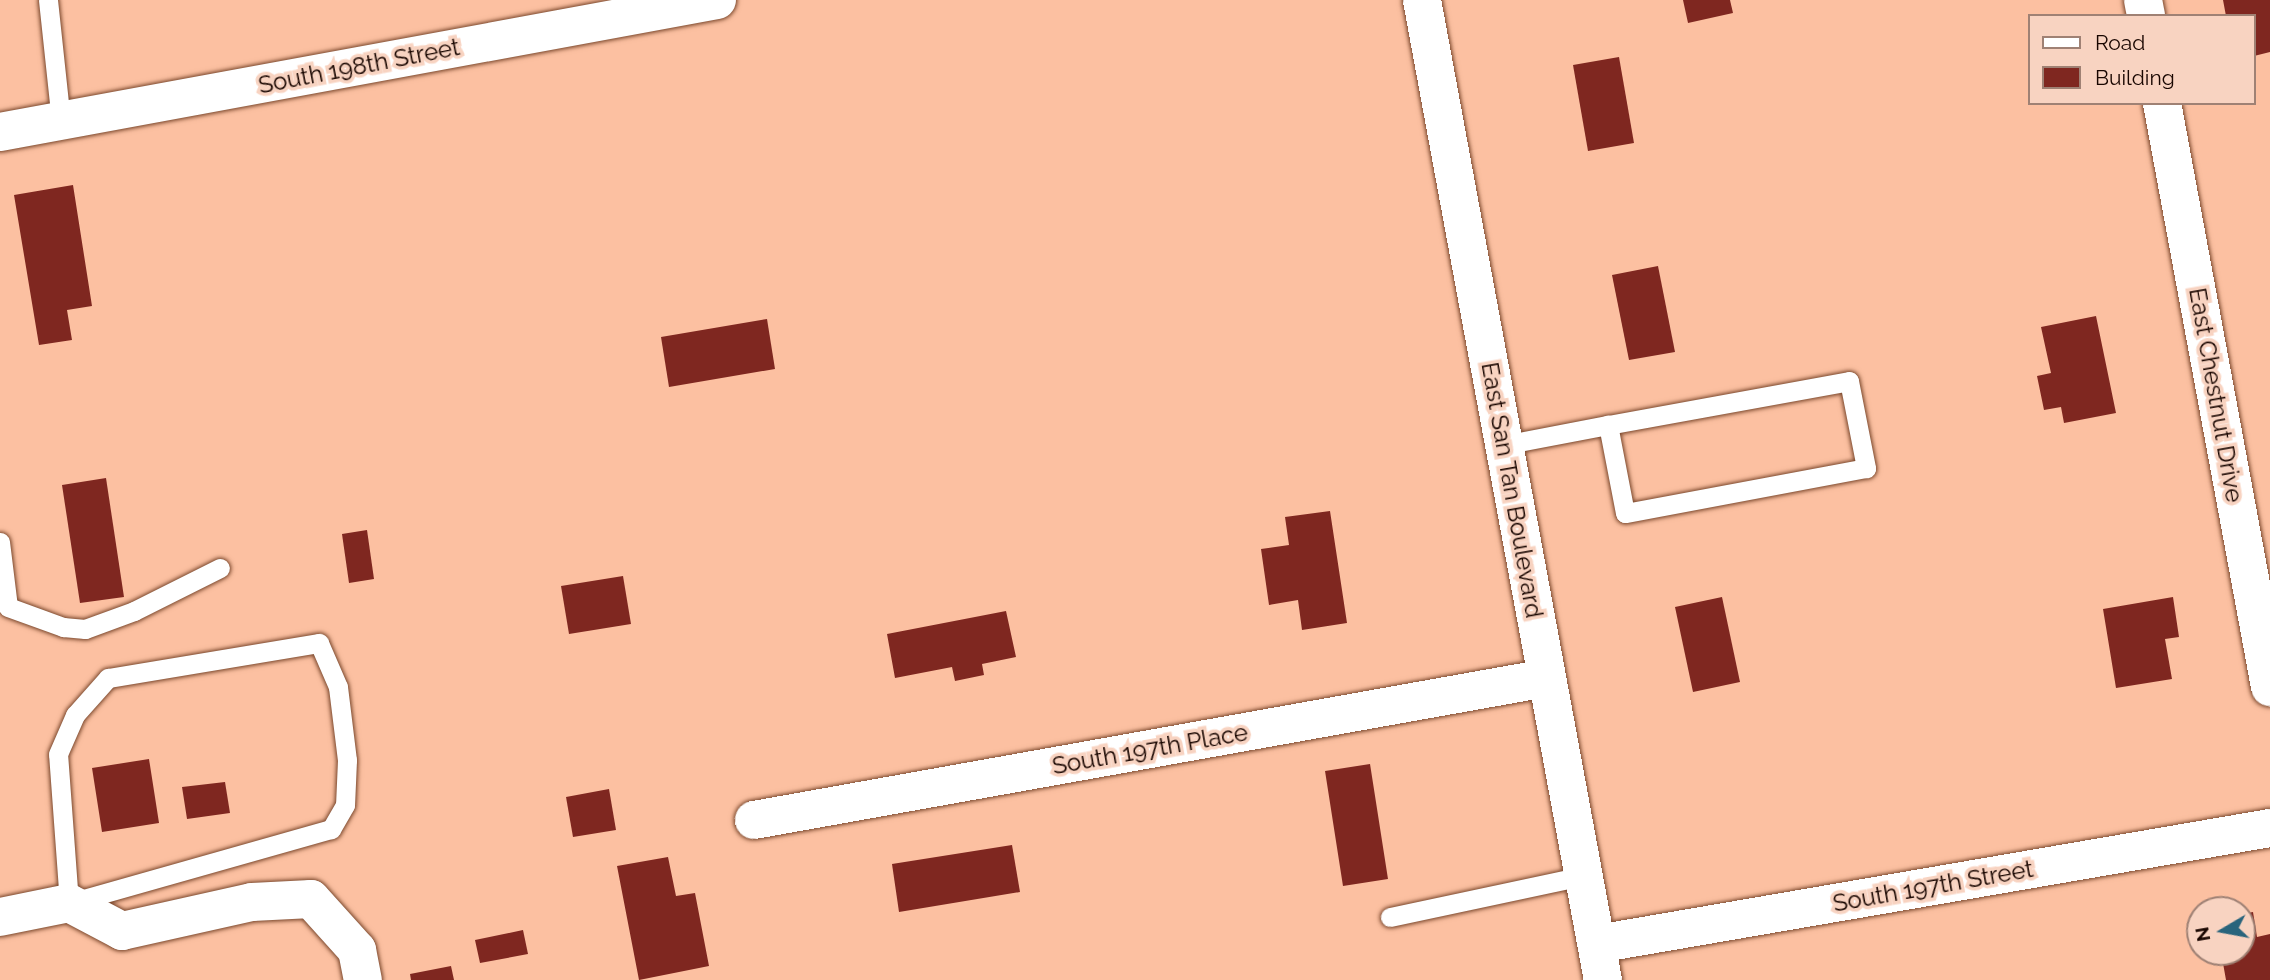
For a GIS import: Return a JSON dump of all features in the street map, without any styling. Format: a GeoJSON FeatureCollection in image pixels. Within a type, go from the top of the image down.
{"type":"FeatureCollection","features":[{"type":"Feature","properties":{"kind":"street","name":"South 198th Street"},"geometry":{"type":"LineString","coordinates":[[0,132],[594,11],[717,0]]}},
{"type":"Feature","properties":{"kind":"street","name":"East San Tan Boulevard"},"geometry":{"type":"LineString","coordinates":[[1422,0],[1600,962]]}},
{"type":"Feature","properties":{"kind":"street","name":"East Chestnut Drive"},"geometry":{"type":"LineString","coordinates":[[2162,105],[2270,687]]}},
{"type":"Feature","properties":{"kind":"street","name":"South 197th Place"},"geometry":{"type":"LineString","coordinates":[[754,820],[1546,678]]}},
{"type":"Feature","properties":{"kind":"street","name":"South 197th Street"},"geometry":{"type":"LineString","coordinates":[[1600,962],[2270,828]]}},
{"type":"Feature","properties":{"kind":"street"},"geometry":{"type":"LineString","coordinates":[[0,917],[69,903],[122,931],[252,902],[311,899],[357,950],[362,980]]}},
{"type":"Feature","properties":{"kind":"lane"},"geometry":{"type":"LineString","coordinates":[[48,0],[61,121]]}},
{"type":"Feature","properties":{"kind":"lane"},"geometry":{"type":"LineString","coordinates":[[1503,445],[1608,425],[1849,381],[1866,468],[1625,513],[1608,425]]}},
{"type":"Feature","properties":{"kind":"lane"},"geometry":{"type":"LineString","coordinates":[[0,542],[8,607],[63,627],[85,629],[134,611],[220,568]]}},
{"type":"Feature","properties":{"kind":"lane"},"geometry":{"type":"LineString","coordinates":[[318,643],[338,687],[347,760],[345,805],[331,830],[69,903],[58,754],[75,715],[108,678],[318,643]]}},
{"type":"Feature","properties":{"kind":"lane"},"geometry":{"type":"LineString","coordinates":[[1390,917],[1583,876]]}},
{"type":"Feature","properties":{"kind":"building"},"geometry":{"type":"Polygon","coordinates":[[[1683,0],[1730,0],[1733,13],[1688,23],[1683,0]]]}},
{"type":"Feature","properties":{"kind":"building"},"geometry":{"type":"Polygon","coordinates":[[[2223,0],[2270,0],[2270,52],[2256,56],[2256,14],[2226,14],[2223,0]]]}},
{"type":"Feature","properties":{"kind":"building"},"geometry":{"type":"Polygon","coordinates":[[[1619,57],[1634,143],[1588,151],[1573,65],[1619,57]]]}},
{"type":"Feature","properties":{"kind":"building"},"geometry":{"type":"Polygon","coordinates":[[[73,185],[92,306],[67,310],[72,340],[39,345],[14,195],[73,185]]]}},
{"type":"Feature","properties":{"kind":"building"},"geometry":{"type":"Polygon","coordinates":[[[1658,266],[1675,352],[1629,360],[1612,275],[1658,266]]]}},
{"type":"Feature","properties":{"kind":"building"},"geometry":{"type":"Polygon","coordinates":[[[2096,316],[2116,413],[2064,423],[2061,407],[2044,410],[2037,376],[2051,373],[2041,327],[2096,316]]]}},
{"type":"Feature","properties":{"kind":"building"},"geometry":{"type":"Polygon","coordinates":[[[767,319],[775,369],[669,387],[661,337],[767,319]]]}},
{"type":"Feature","properties":{"kind":"building"},"geometry":{"type":"Polygon","coordinates":[[[106,478],[124,597],[80,603],[62,485],[106,478]]]}},
{"type":"Feature","properties":{"kind":"building"},"geometry":{"type":"Polygon","coordinates":[[[1330,511],[1347,623],[1302,630],[1298,600],[1269,605],[1261,549],[1289,545],[1285,517],[1330,511]]]}},
{"type":"Feature","properties":{"kind":"building"},"geometry":{"type":"Polygon","coordinates":[[[367,530],[374,579],[349,583],[342,534],[367,530]]]}},
{"type":"Feature","properties":{"kind":"building"},"geometry":{"type":"Polygon","coordinates":[[[623,576],[631,624],[569,634],[561,586],[623,576]]]}},
{"type":"Feature","properties":{"kind":"building"},"geometry":{"type":"Polygon","coordinates":[[[1722,597],[1740,682],[1693,692],[1675,607],[1722,597]]]}},
{"type":"Feature","properties":{"kind":"building"},"geometry":{"type":"Polygon","coordinates":[[[2173,597],[2179,637],[2165,639],[2172,679],[2116,688],[2103,609],[2173,597]]]}},
{"type":"Feature","properties":{"kind":"building"},"geometry":{"type":"Polygon","coordinates":[[[1006,611],[1016,657],[982,664],[984,675],[955,681],[952,667],[895,678],[887,634],[1006,611]]]}},
{"type":"Feature","properties":{"kind":"building"},"geometry":{"type":"Polygon","coordinates":[[[149,759],[159,823],[102,832],[92,768],[149,759]]]}},
{"type":"Feature","properties":{"kind":"building"},"geometry":{"type":"Polygon","coordinates":[[[1370,764],[1388,879],[1343,886],[1325,771],[1370,764]]]}},
{"type":"Feature","properties":{"kind":"building"},"geometry":{"type":"Polygon","coordinates":[[[225,782],[230,813],[187,819],[182,787],[225,782]]]}},
{"type":"Feature","properties":{"kind":"building"},"geometry":{"type":"Polygon","coordinates":[[[609,789],[616,830],[573,837],[566,797],[609,789]]]}},
{"type":"Feature","properties":{"kind":"building"},"geometry":{"type":"Polygon","coordinates":[[[1012,845],[1020,892],[899,912],[892,864],[1012,845]]]}},
{"type":"Feature","properties":{"kind":"building"},"geometry":{"type":"Polygon","coordinates":[[[668,857],[676,896],[695,893],[709,966],[639,980],[617,866],[668,857]]]}},
{"type":"Feature","properties":{"kind":"building"},"geometry":{"type":"Polygon","coordinates":[[[523,930],[528,954],[480,963],[475,940],[523,930]]]}},
{"type":"Feature","properties":{"kind":"building"},"geometry":{"type":"Polygon","coordinates":[[[2256,931],[2257,937],[2270,934],[2270,980],[2226,980],[2224,966],[2256,966],[2256,931]]]}},
{"type":"Feature","properties":{"kind":"building"},"geometry":{"type":"Polygon","coordinates":[[[451,966],[454,980],[411,980],[410,974],[451,966]]]}}]}
